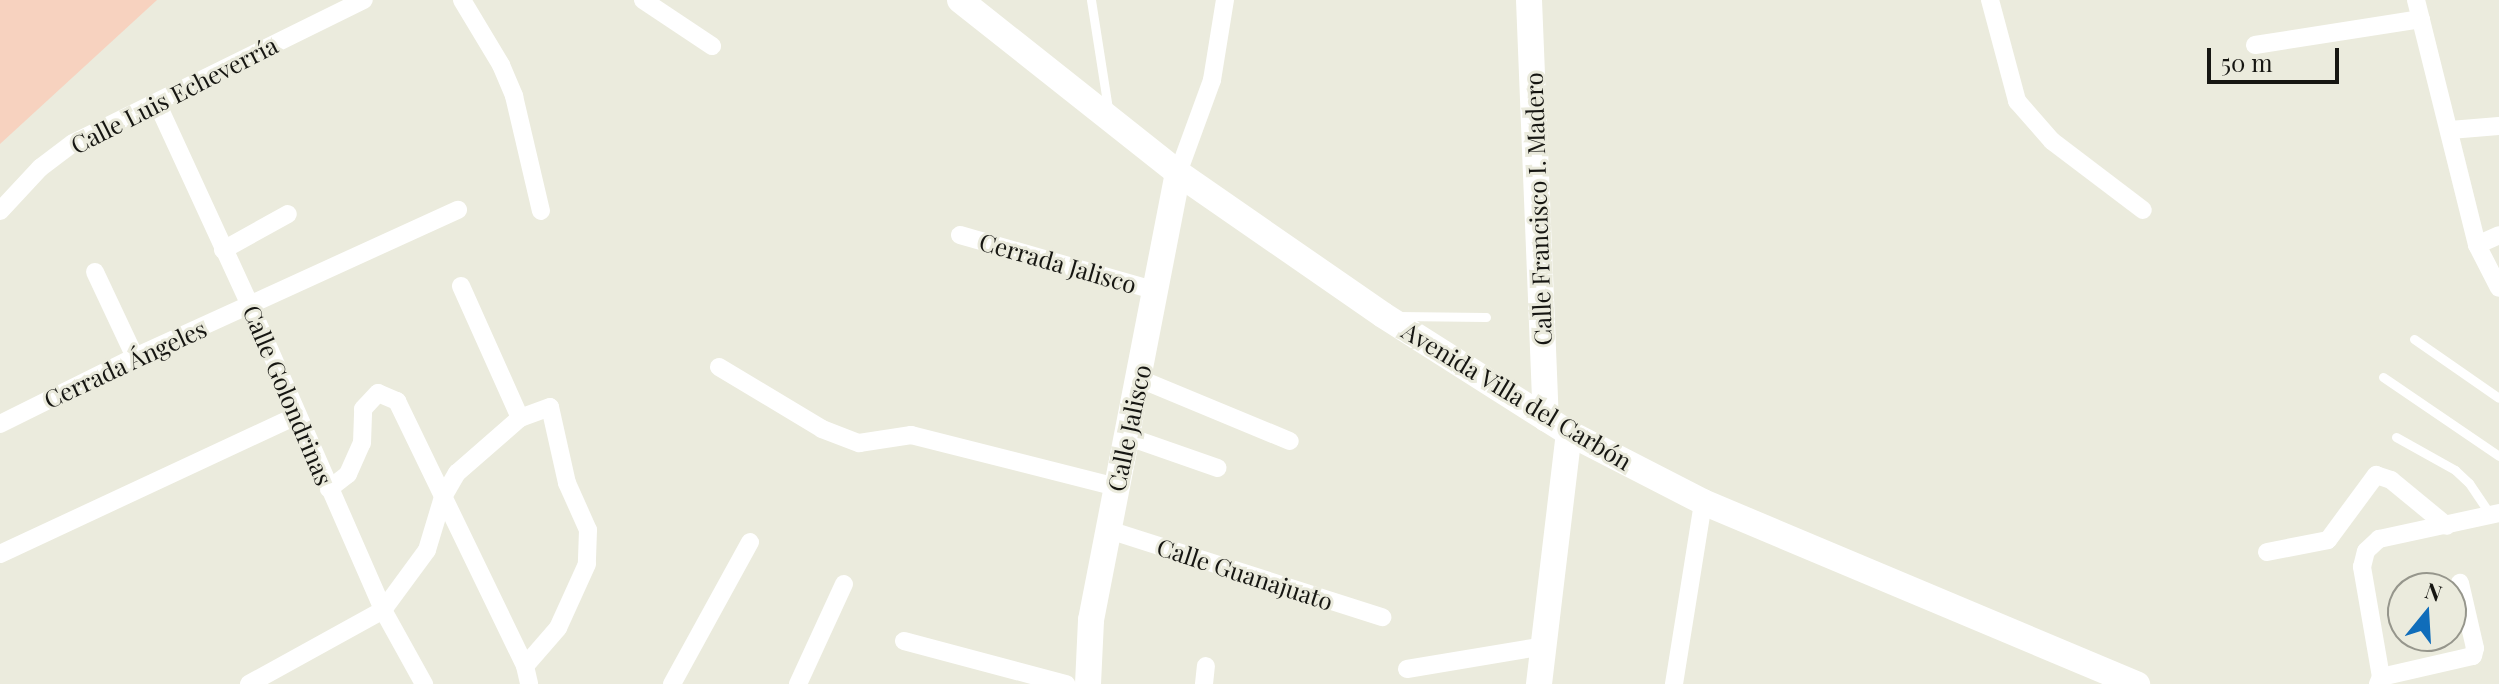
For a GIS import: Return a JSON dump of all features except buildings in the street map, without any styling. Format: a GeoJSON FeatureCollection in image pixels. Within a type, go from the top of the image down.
{"type":"FeatureCollection","features":[{"type":"Feature","properties":{"kind":"main road","name":"Avenida Villa del Carbón"},"geometry":{"type":"LineString","coordinates":[[960,0],[1178,173],[1383,315],[1569,433],[1703,502],[2137,684]]}},
{"type":"Feature","properties":{"kind":"main road","name":"Calle Francisco I. Madero"},"geometry":{"type":"LineString","coordinates":[[1529,0],[1546,419]]}},
{"type":"Feature","properties":{"kind":"main road","name":"Calle Jalisco"},"geometry":{"type":"LineString","coordinates":[[1088,684],[1091,620],[1178,173]]}},
{"type":"Feature","properties":{"kind":"main road"},"geometry":{"type":"LineString","coordinates":[[1539,684],[1569,433]]}},
{"type":"Feature","properties":{"kind":"street","name":"Calle Luis Echeverría"},"geometry":{"type":"LineString","coordinates":[[0,211],[40,168],[73,143],[364,0]]}},
{"type":"Feature","properties":{"kind":"street"},"geometry":{"type":"LineString","coordinates":[[462,0],[514,96],[541,211]]}},
{"type":"Feature","properties":{"kind":"street"},"geometry":{"type":"LineString","coordinates":[[643,0],[712,46]]}},
{"type":"Feature","properties":{"kind":"street"},"geometry":{"type":"LineString","coordinates":[[1178,173],[1212,80],[1225,0]]}},
{"type":"Feature","properties":{"kind":"street"},"geometry":{"type":"LineString","coordinates":[[1990,0],[2017,101],[2052,141],[2143,210]]}},
{"type":"Feature","properties":{"kind":"street"},"geometry":{"type":"LineString","coordinates":[[2255,45],[2418,9],[2477,245],[2499,288]]}},
{"type":"Feature","properties":{"kind":"street","name":"Calle Golondrinas"},"geometry":{"type":"LineString","coordinates":[[157,103],[250,305],[383,610],[424,684]]}},
{"type":"Feature","properties":{"kind":"street"},"geometry":{"type":"LineString","coordinates":[[2450,130],[2499,126]]}},
{"type":"Feature","properties":{"kind":"street","name":"Cerrada Ángeles"},"geometry":{"type":"LineString","coordinates":[[0,424],[135,357],[458,210]]}},
{"type":"Feature","properties":{"kind":"street"},"geometry":{"type":"LineString","coordinates":[[223,250],[288,214]]}},
{"type":"Feature","properties":{"kind":"street","name":"Cerrada Jalisco"},"geometry":{"type":"LineString","coordinates":[[960,235],[1157,291]]}},
{"type":"Feature","properties":{"kind":"street"},"geometry":{"type":"LineString","coordinates":[[2477,245],[2499,235]]}},
{"type":"Feature","properties":{"kind":"street"},"geometry":{"type":"LineString","coordinates":[[95,272],[135,357]]}},
{"type":"Feature","properties":{"kind":"street"},"geometry":{"type":"LineString","coordinates":[[461,286],[520,418]]}},
{"type":"Feature","properties":{"kind":"street"},"geometry":{"type":"LineString","coordinates":[[719,367],[822,429],[859,443],[911,435],[1117,487]]}},
{"type":"Feature","properties":{"kind":"street"},"geometry":{"type":"LineString","coordinates":[[1140,379],[1290,441]]}},
{"type":"Feature","properties":{"kind":"street"},"geometry":{"type":"LineString","coordinates":[[329,489],[348,474],[362,443],[363,409],[378,393],[397,401],[527,675]]}},
{"type":"Feature","properties":{"kind":"street"},"geometry":{"type":"LineString","coordinates":[[249,684],[383,610],[427,550],[443,497],[457,473],[520,418],[550,407],[567,483],[588,530],[587,564],[558,628],[527,675]]}},
{"type":"Feature","properties":{"kind":"street"},"geometry":{"type":"LineString","coordinates":[[0,554],[296,416]]}},
{"type":"Feature","properties":{"kind":"street"},"geometry":{"type":"LineString","coordinates":[[1126,436],[1218,468]]}},
{"type":"Feature","properties":{"kind":"street"},"geometry":{"type":"LineString","coordinates":[[2267,552],[2328,540],[2376,475],[2391,480],[2447,526]]}},
{"type":"Feature","properties":{"kind":"street"},"geometry":{"type":"LineString","coordinates":[[1674,684],[1703,502]]}},
{"type":"Feature","properties":{"kind":"street"},"geometry":{"type":"LineString","coordinates":[[2467,613],[2475,648],[2473,656],[2380,680],[2362,558],[2379,539],[2495,515]]}},
{"type":"Feature","properties":{"kind":"street","name":"Calle Guanajuato"},"geometry":{"type":"LineString","coordinates":[[1109,530],[1382,617]]}},
{"type":"Feature","properties":{"kind":"street"},"geometry":{"type":"LineString","coordinates":[[672,684],[750,542]]}},
{"type":"Feature","properties":{"kind":"street"},"geometry":{"type":"LineString","coordinates":[[798,684],[844,584]]}},
{"type":"Feature","properties":{"kind":"street"},"geometry":{"type":"LineString","coordinates":[[904,641],[1066,684]]}},
{"type":"Feature","properties":{"kind":"street"},"geometry":{"type":"LineString","coordinates":[[1407,669],[1544,646]]}},
{"type":"Feature","properties":{"kind":"lane"},"geometry":{"type":"LineString","coordinates":[[1091,0],[1108,116]]}},
{"type":"Feature","properties":{"kind":"lane"},"geometry":{"type":"LineString","coordinates":[[1383,315],[1486,317]]}},
{"type":"Feature","properties":{"kind":"lane"},"geometry":{"type":"LineString","coordinates":[[2414,339],[2499,398]]}},
{"type":"Feature","properties":{"kind":"lane"},"geometry":{"type":"LineString","coordinates":[[2383,377],[2499,456]]}},
{"type":"Feature","properties":{"kind":"lane"},"geometry":{"type":"LineString","coordinates":[[2396,437],[2455,470],[2495,515]]}},
{"type":"Feature","properties":{"kind":"shaded area"},"geometry":{"type":"Polygon","coordinates":[[[0,0],[157,0],[0,144],[0,0]]]}}]}
